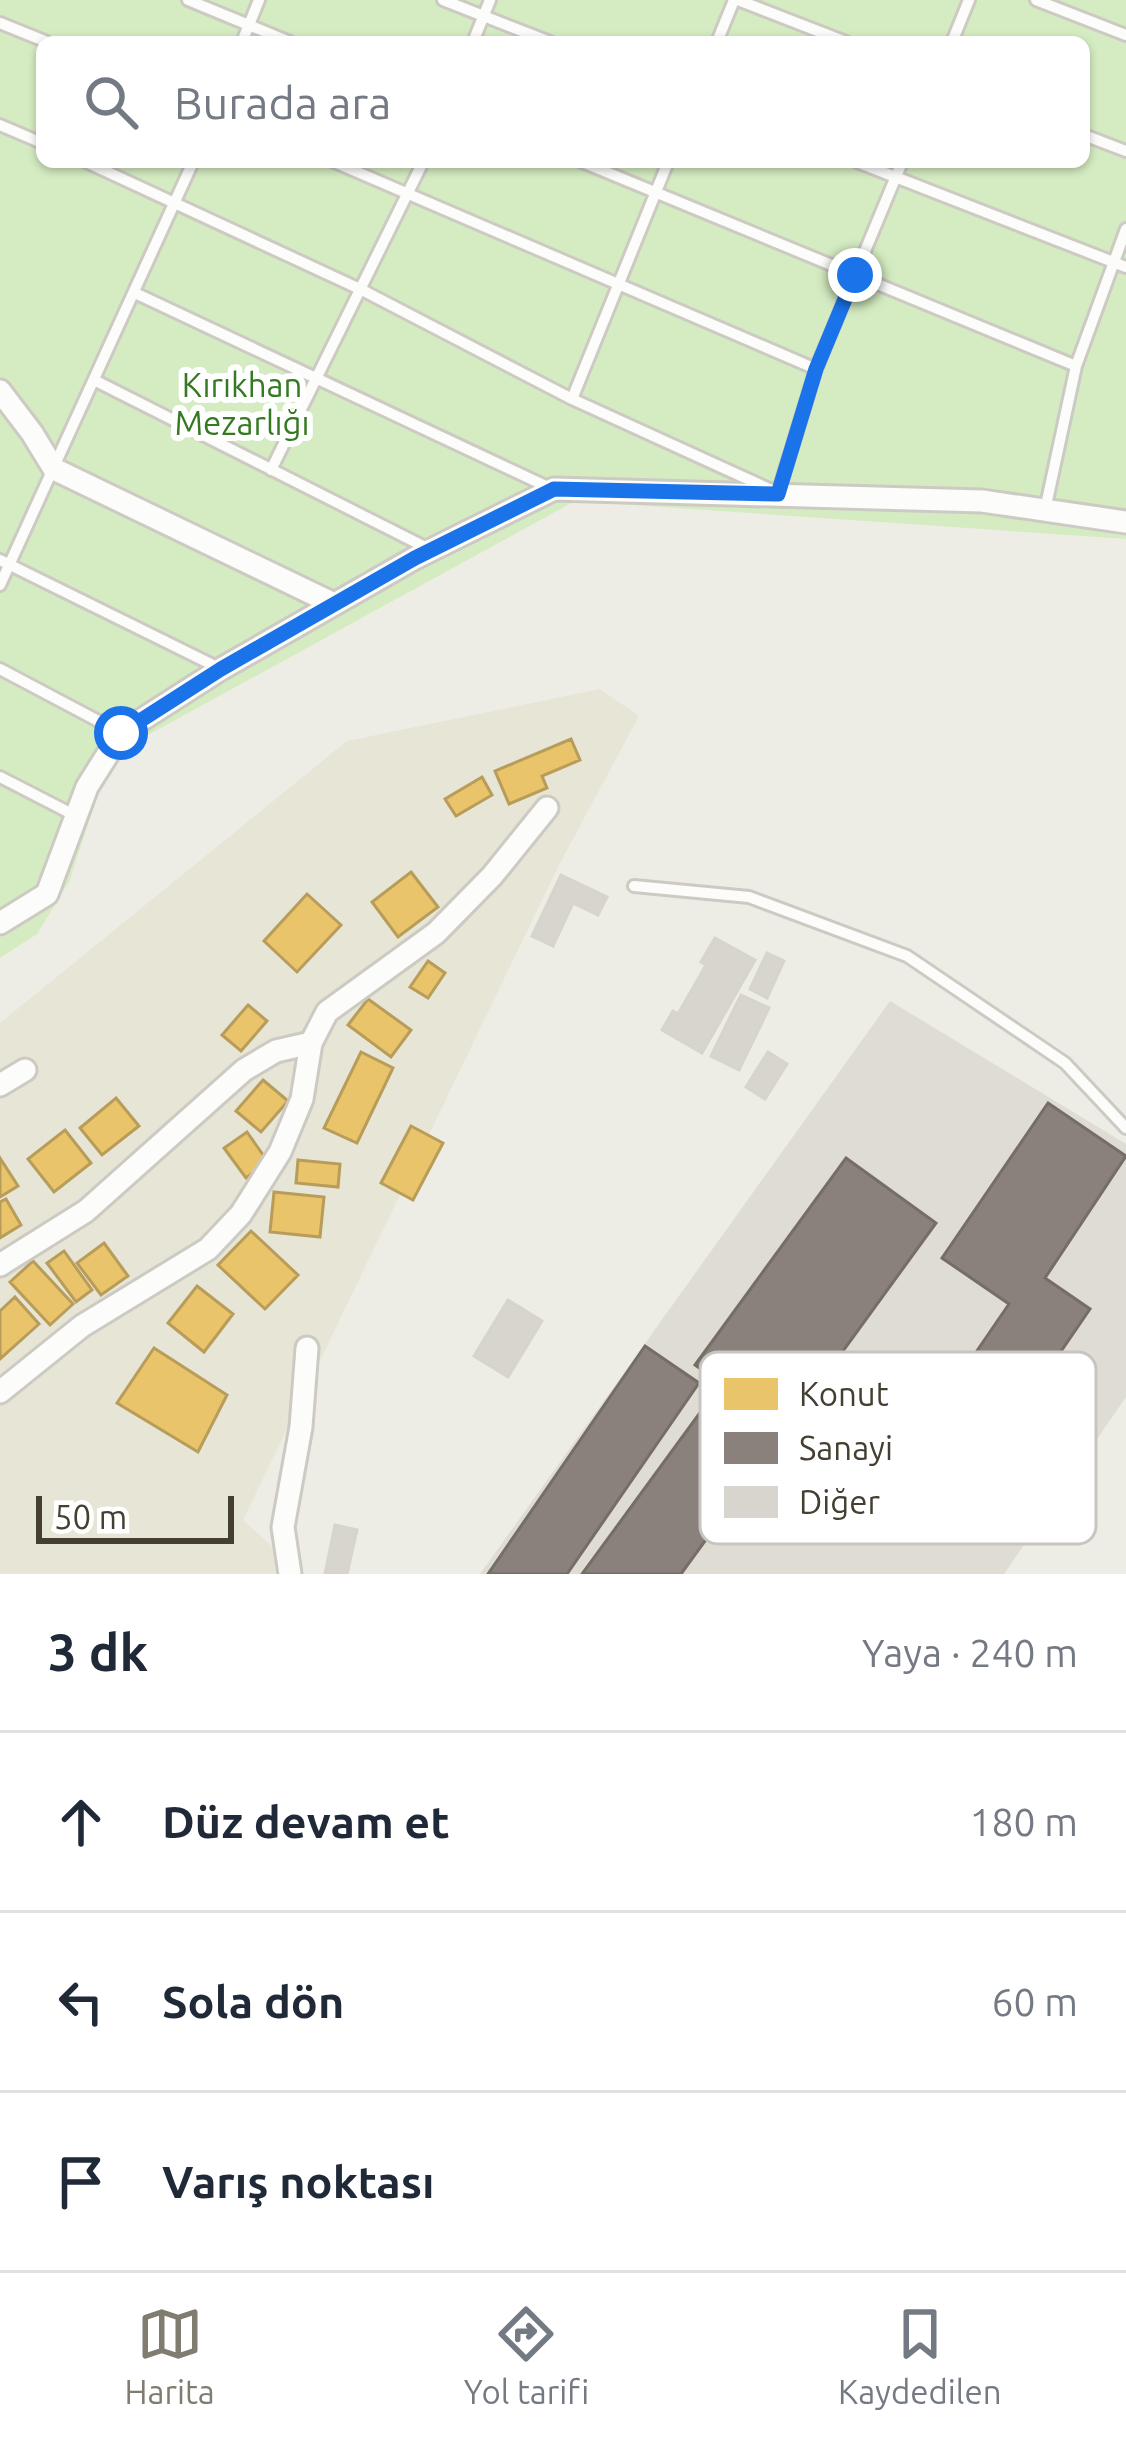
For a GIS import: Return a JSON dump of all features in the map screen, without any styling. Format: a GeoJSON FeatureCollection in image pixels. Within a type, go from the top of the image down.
{"type":"FeatureCollection","features":[{"type":"Feature","properties":{"kind":"street"},"geometry":{"type":"LineString","coordinates":[[0,391],[54,469],[334,604]]}},
{"type":"Feature","properties":{"kind":"street"},"geometry":{"type":"LineString","coordinates":[[0,923],[47,894],[87,787],[121,733],[334,604],[554,489],[982,501],[1126,522]]}},
{"type":"Feature","properties":{"kind":"street"},"geometry":{"type":"LineString","coordinates":[[0,1391],[82,1326],[208,1249],[241,1214],[280,1152],[302,1099],[311,1043],[328,1012],[436,934],[492,876],[547,808]]}},
{"type":"Feature","properties":{"kind":"street"},"geometry":{"type":"LineString","coordinates":[[0,1265],[86,1211],[244,1070],[276,1051],[311,1043]]}},
{"type":"Feature","properties":{"kind":"street"},"geometry":{"type":"LineString","coordinates":[[0,1085],[25,1070]]}},
{"type":"Feature","properties":{"kind":"street"},"geometry":{"type":"LineString","coordinates":[[290,1574],[284,1527],[301,1427],[307,1348]]}},
{"type":"Feature","properties":{"kind":"lane"},"geometry":{"type":"LineString","coordinates":[[188,0],[276,36]]}},
{"type":"Feature","properties":{"kind":"lane"},"geometry":{"type":"LineString","coordinates":[[244,36],[259,0]]}},
{"type":"Feature","properties":{"kind":"lane"},"geometry":{"type":"LineString","coordinates":[[442,0],[535,36]]}},
{"type":"Feature","properties":{"kind":"lane"},"geometry":{"type":"LineString","coordinates":[[476,36],[490,0]]}},
{"type":"Feature","properties":{"kind":"lane"},"geometry":{"type":"LineString","coordinates":[[719,36],[736,0],[830,36]]}},
{"type":"Feature","properties":{"kind":"lane"},"geometry":{"type":"LineString","coordinates":[[954,36],[969,0]]}},
{"type":"Feature","properties":{"kind":"lane"},"geometry":{"type":"LineString","coordinates":[[1036,0],[1126,35]]}},
{"type":"Feature","properties":{"kind":"lane"},"geometry":{"type":"LineString","coordinates":[[0,23],[36,38]]}},
{"type":"Feature","properties":{"kind":"lane"},"geometry":{"type":"LineString","coordinates":[[0,124],[36,140]]}},
{"type":"Feature","properties":{"kind":"lane"},"geometry":{"type":"LineString","coordinates":[[1090,137],[1126,151]]}},
{"type":"Feature","properties":{"kind":"lane"},"geometry":{"type":"LineString","coordinates":[[100,168],[362,290],[572,399],[778,494],[816,369],[900,168]]}},
{"type":"Feature","properties":{"kind":"lane"},"geometry":{"type":"LineString","coordinates":[[0,585],[5,562],[54,469],[191,168]]}},
{"type":"Feature","properties":{"kind":"lane"},"geometry":{"type":"LineString","coordinates":[[348,168],[816,369]]}},
{"type":"Feature","properties":{"kind":"lane"},"geometry":{"type":"LineString","coordinates":[[271,470],[421,168]]}},
{"type":"Feature","properties":{"kind":"lane"},"geometry":{"type":"LineString","coordinates":[[597,168],[1076,366]]}},
{"type":"Feature","properties":{"kind":"lane"},"geometry":{"type":"LineString","coordinates":[[572,399],[665,168]]}},
{"type":"Feature","properties":{"kind":"lane"},"geometry":{"type":"LineString","coordinates":[[873,168],[1126,267]]}},
{"type":"Feature","properties":{"kind":"lane"},"geometry":{"type":"LineString","coordinates":[[1045,510],[1076,366],[1126,229]]}},
{"type":"Feature","properties":{"kind":"lane"},"geometry":{"type":"LineString","coordinates":[[135,293],[554,489]]}},
{"type":"Feature","properties":{"kind":"lane"},"geometry":{"type":"LineString","coordinates":[[94,380],[432,550]]}},
{"type":"Feature","properties":{"kind":"lane"},"geometry":{"type":"LineString","coordinates":[[5,562],[221,669]]}},
{"type":"Feature","properties":{"kind":"lane"},"geometry":{"type":"LineString","coordinates":[[0,669],[121,733]]}},
{"type":"Feature","properties":{"kind":"lane"},"geometry":{"type":"LineString","coordinates":[[0,777],[76,816]]}},
{"type":"Feature","properties":{"kind":"lane"},"geometry":{"type":"LineString","coordinates":[[634,886],[749,897],[907,956],[1065,1063],[1126,1128]]}},
{"type":"Feature","properties":{"kind":"shaded area"},"geometry":{"type":"Polygon","coordinates":[[[600,689],[639,716],[559,865],[243,1520],[303,1574],[0,1574],[0,1023],[347,741],[600,689]]]}},
{"type":"Feature","properties":{"kind":"shaded area"},"geometry":{"type":"Polygon","coordinates":[[[890,1001],[1126,1144],[1126,1397],[1096,1441],[1096,1352],[700,1352],[700,1544],[1025,1544],[1004,1574],[480,1574],[890,1001]]]}},
{"type":"Feature","properties":{"kind":"green space","name":"Kırıkhan Mezarlığı"},"geometry":{"type":"Polygon","coordinates":[[[0,0],[1126,0],[1126,539],[575,501],[128,746],[100,788],[69,882],[37,934],[0,958],[0,0]]]}},
{"type":"Feature","properties":{"kind":"building: Konut"},"geometry":{"type":"Polygon","coordinates":[[[571,739],[580,760],[542,776],[547,788],[509,804],[495,771],[571,739]]]}},
{"type":"Feature","properties":{"kind":"building: Konut"},"geometry":{"type":"Polygon","coordinates":[[[482,777],[492,795],[456,816],[445,799],[482,777]]]}},
{"type":"Feature","properties":{"kind":"building: Konut"},"geometry":{"type":"Polygon","coordinates":[[[411,872],[438,907],[398,937],[372,902],[411,872]]]}},
{"type":"Feature","properties":{"kind":"building: Konut"},"geometry":{"type":"Polygon","coordinates":[[[307,894],[341,925],[297,972],[264,941],[307,894]]]}},
{"type":"Feature","properties":{"kind":"building: Konut"},"geometry":{"type":"Polygon","coordinates":[[[428,961],[445,973],[428,998],[410,987],[428,961]]]}},
{"type":"Feature","properties":{"kind":"building: Konut"},"geometry":{"type":"Polygon","coordinates":[[[368,999],[411,1030],[391,1057],[348,1025],[368,999]]]}},
{"type":"Feature","properties":{"kind":"building: Konut"},"geometry":{"type":"Polygon","coordinates":[[[248,1005],[267,1021],[241,1051],[222,1035],[248,1005]]]}},
{"type":"Feature","properties":{"kind":"building: Konut"},"geometry":{"type":"Polygon","coordinates":[[[361,1052],[393,1068],[357,1143],[324,1128],[361,1052]]]}},
{"type":"Feature","properties":{"kind":"building: Konut"},"geometry":{"type":"Polygon","coordinates":[[[263,1080],[288,1101],[261,1132],[236,1111],[263,1080]]]}},
{"type":"Feature","properties":{"kind":"building: Konut"},"geometry":{"type":"Polygon","coordinates":[[[116,1098],[139,1126],[102,1155],[80,1128],[116,1098]]]}},
{"type":"Feature","properties":{"kind":"building: Konut"},"geometry":{"type":"Polygon","coordinates":[[[411,1126],[443,1143],[413,1200],[381,1183],[411,1126]]]}},
{"type":"Feature","properties":{"kind":"building: Konut"},"geometry":{"type":"Polygon","coordinates":[[[65,1130],[91,1163],[54,1192],[28,1159],[65,1130]]]}},
{"type":"Feature","properties":{"kind":"building: Konut"},"geometry":{"type":"Polygon","coordinates":[[[247,1132],[268,1162],[246,1178],[224,1148],[247,1132]]]}},
{"type":"Feature","properties":{"kind":"building: Konut"},"geometry":{"type":"Polygon","coordinates":[[[0,1158],[18,1186],[0,1197],[0,1158]]]}},
{"type":"Feature","properties":{"kind":"building: Konut"},"geometry":{"type":"Polygon","coordinates":[[[298,1160],[340,1164],[338,1187],[296,1183],[298,1160]]]}},
{"type":"Feature","properties":{"kind":"building: Konut"},"geometry":{"type":"Polygon","coordinates":[[[274,1192],[324,1197],[320,1237],[270,1232],[274,1192]]]}},
{"type":"Feature","properties":{"kind":"building: Konut"},"geometry":{"type":"Polygon","coordinates":[[[6,1199],[21,1225],[0,1238],[0,1202],[6,1199]]]}},
{"type":"Feature","properties":{"kind":"building: Konut"},"geometry":{"type":"Polygon","coordinates":[[[251,1231],[298,1275],[265,1309],[218,1265],[251,1231]]]}},
{"type":"Feature","properties":{"kind":"building: Konut"},"geometry":{"type":"Polygon","coordinates":[[[104,1243],[128,1276],[101,1295],[77,1263],[104,1243]]]}},
{"type":"Feature","properties":{"kind":"building: Konut"},"geometry":{"type":"Polygon","coordinates":[[[64,1251],[92,1290],[76,1302],[47,1263],[64,1251]]]}},
{"type":"Feature","properties":{"kind":"building: Konut"},"geometry":{"type":"Polygon","coordinates":[[[33,1261],[73,1304],[50,1325],[10,1282],[33,1261]]]}},
{"type":"Feature","properties":{"kind":"building: Konut"},"geometry":{"type":"Polygon","coordinates":[[[197,1286],[233,1314],[204,1352],[168,1323],[197,1286]]]}},
{"type":"Feature","properties":{"kind":"building: Konut"},"geometry":{"type":"Polygon","coordinates":[[[15,1297],[39,1324],[0,1359],[0,1311],[15,1297]]]}},
{"type":"Feature","properties":{"kind":"building: Konut"},"geometry":{"type":"Polygon","coordinates":[[[154,1348],[227,1395],[198,1452],[117,1403],[154,1348]]]}},
{"type":"Feature","properties":{"kind":"building: Sanayi"},"geometry":{"type":"Polygon","coordinates":[[[1048,1103],[1126,1156],[1045,1278],[1090,1309],[1061,1352],[976,1352],[1009,1304],[942,1258],[1048,1103]]]}},
{"type":"Feature","properties":{"kind":"building: Sanayi"},"geometry":{"type":"Polygon","coordinates":[[[846,1158],[936,1223],[842,1352],[704,1352],[846,1158]]]}},
{"type":"Feature","properties":{"kind":"building: Sanayi"},"geometry":{"type":"Polygon","coordinates":[[[645,1346],[699,1383],[567,1574],[488,1574],[645,1346]]]}},
{"type":"Feature","properties":{"kind":"building: Sanayi"},"geometry":{"type":"Polygon","coordinates":[[[700,1413],[703,1544],[681,1574],[582,1574],[700,1413]]]}},
{"type":"Feature","properties":{"kind":"building: Diğer"},"geometry":{"type":"Polygon","coordinates":[[[561,875],[607,897],[598,915],[573,903],[553,946],[532,936],[561,875]]]}},
{"type":"Feature","properties":{"kind":"building: Diğer"},"geometry":{"type":"Polygon","coordinates":[[[715,938],[755,960],[702,1053],[662,1030],[673,1011],[678,1014],[706,965],[701,962],[715,938]]]}},
{"type":"Feature","properties":{"kind":"building: Diğer"},"geometry":{"type":"Polygon","coordinates":[[[767,953],[784,961],[767,998],[750,989],[767,953]]]}},
{"type":"Feature","properties":{"kind":"building: Diğer"},"geometry":{"type":"Polygon","coordinates":[[[741,995],[769,1008],[739,1070],[711,1056],[741,995]]]}},
{"type":"Feature","properties":{"kind":"building: Diğer"},"geometry":{"type":"Polygon","coordinates":[[[768,1052],[787,1064],[765,1099],[746,1087],[768,1052]]]}},
{"type":"Feature","properties":{"kind":"building: Diğer"},"geometry":{"type":"Polygon","coordinates":[[[508,1300],[542,1321],[508,1377],[474,1356],[508,1300]]]}},
{"type":"Feature","properties":{"kind":"building: Diğer"},"geometry":{"type":"Polygon","coordinates":[[[335,1525],[357,1530],[347,1574],[325,1574],[335,1525]]]}},
{"type":"Feature","properties":{"kind":"route"},"geometry":{"type":"LineString","coordinates":[[121,733],[221,669],[415,558],[554,489],[778,494],[816,369],[855,275]]}}]}
